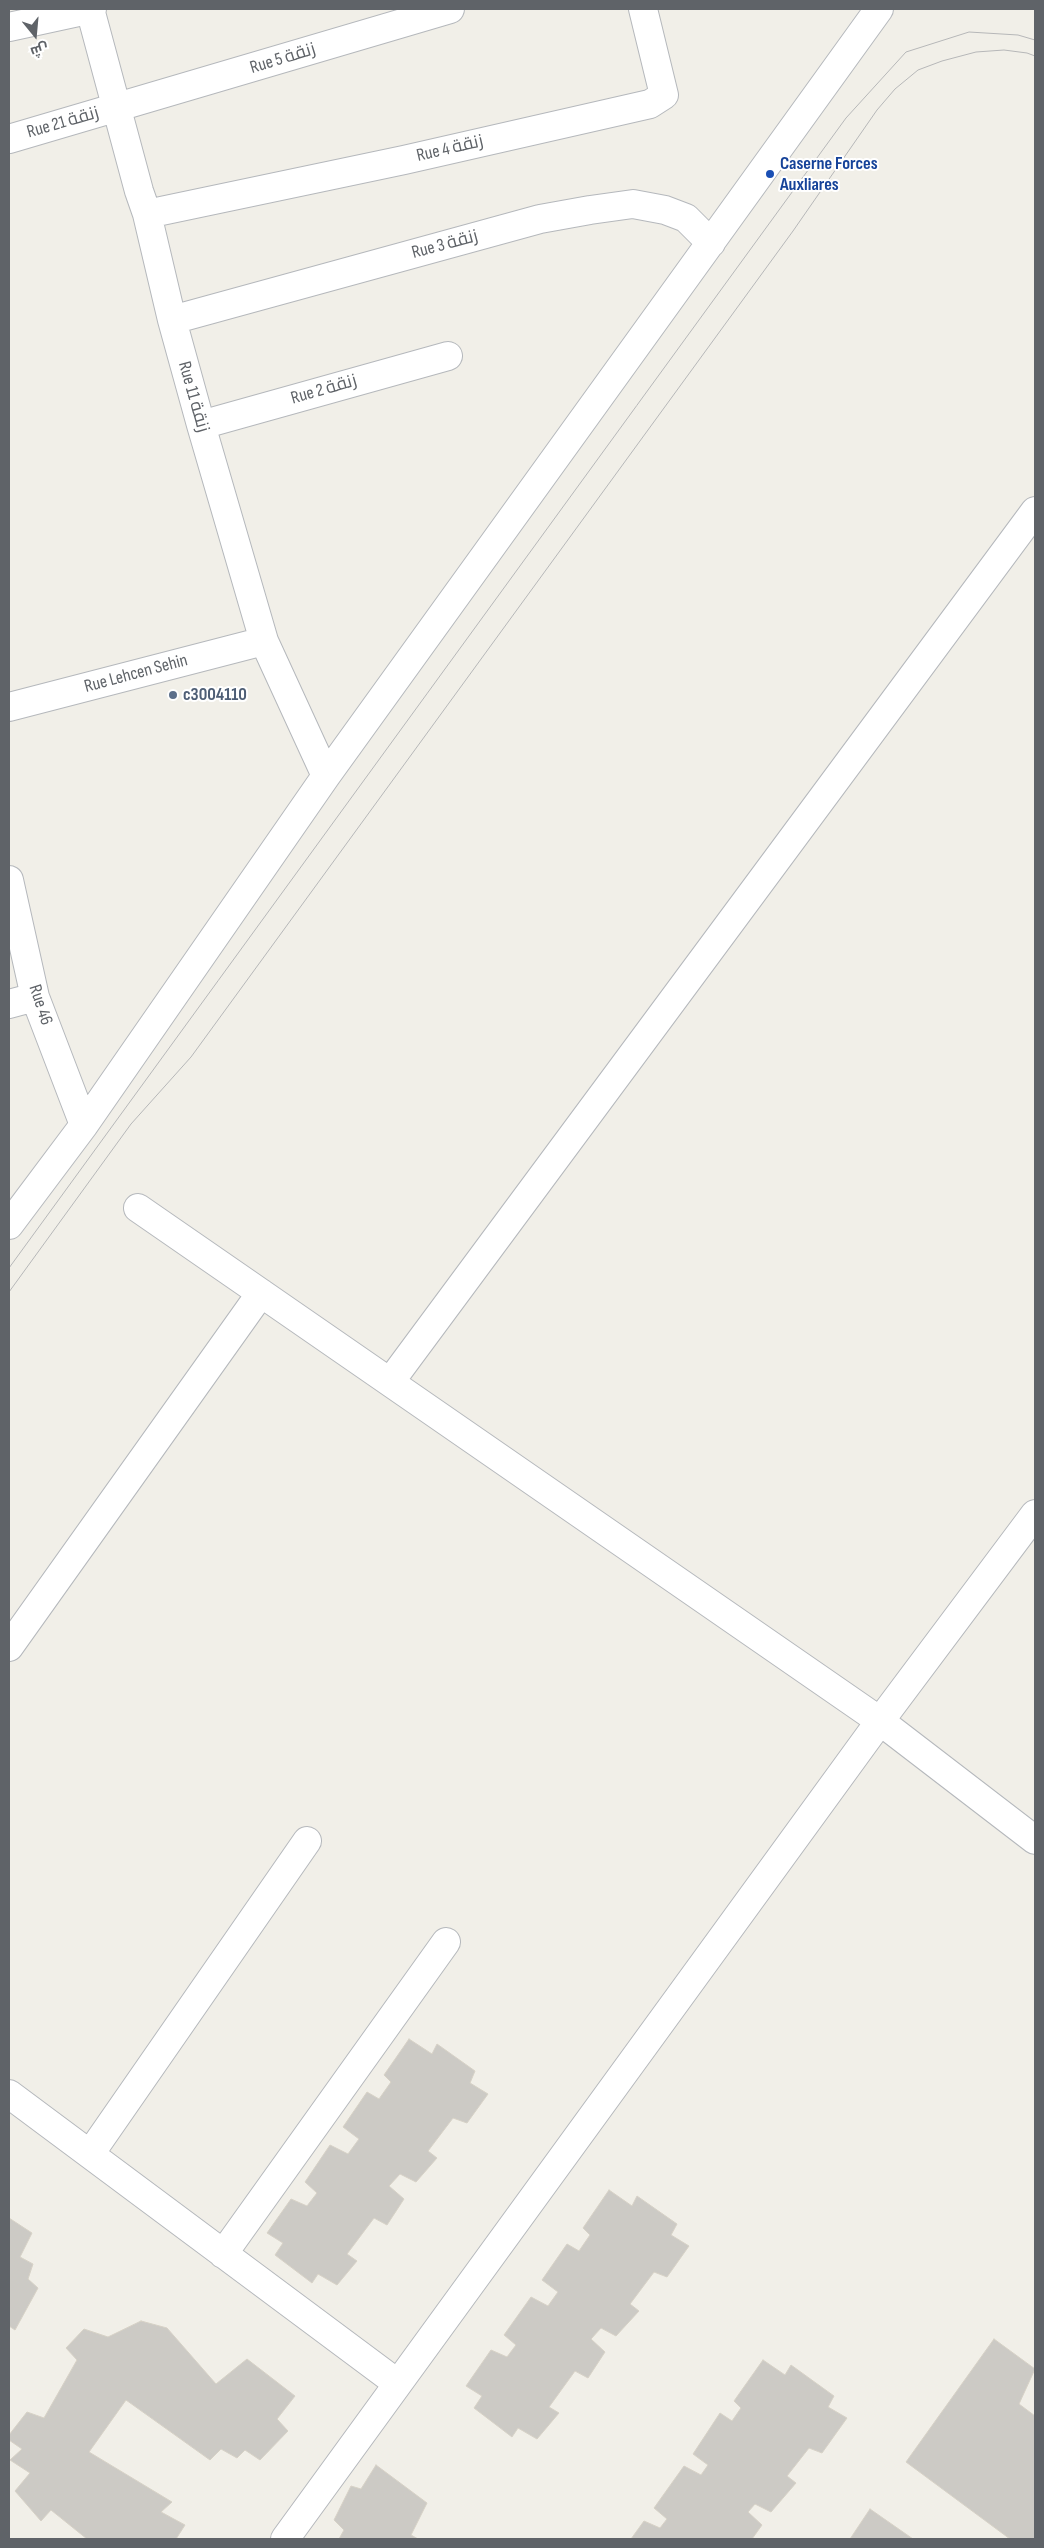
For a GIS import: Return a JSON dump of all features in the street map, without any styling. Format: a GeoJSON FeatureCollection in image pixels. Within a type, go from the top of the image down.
{"type":"FeatureCollection","features":[{"type":"Feature","properties":{"kind":"street","name":"Rue 11 زنقة"},"geometry":{"type":"LineString","coordinates":[[91,9],[138,192],[147,214],[172,320],[264,641],[326,776]]}},
{"type":"Feature","properties":{"kind":"street"},"geometry":{"type":"LineString","coordinates":[[20,24],[91,9]]}},
{"type":"Feature","properties":{"kind":"street","name":"Rue 5 زنقة"},"geometry":{"type":"LineString","coordinates":[[116,108],[450,9]]}},
{"type":"Feature","properties":{"kind":"street","name":"Rue 4 زنقة"},"geometry":{"type":"LineString","coordinates":[[147,214],[404,160],[650,104],[664,95],[643,9]]}},
{"type":"Feature","properties":{"kind":"street"},"geometry":{"type":"LineString","coordinates":[[9,1225],[84,1125],[326,776],[879,9]]}},
{"type":"Feature","properties":{"kind":"street","name":"Rue 21 زنقة"},"geometry":{"type":"LineString","coordinates":[[9,139],[116,108]]}},
{"type":"Feature","properties":{"kind":"street","name":"Rue 3 زنقة"},"geometry":{"type":"LineString","coordinates":[[172,320],[540,219],[598,209],[633,204],[665,210],[686,218],[711,243]]}},
{"type":"Feature","properties":{"kind":"street","name":"Rue 2 زنقة"},"geometry":{"type":"LineString","coordinates":[[201,425],[448,356]]}},
{"type":"Feature","properties":{"kind":"street"},"geometry":{"type":"LineString","coordinates":[[390,1382],[1035,511]]}},
{"type":"Feature","properties":{"kind":"street","name":"Rue Lehcen Sehin"},"geometry":{"type":"LineString","coordinates":[[9,707],[264,641]]}},
{"type":"Feature","properties":{"kind":"street","name":"Rue 46"},"geometry":{"type":"LineString","coordinates":[[9,880],[36,997],[84,1125]]}},
{"type":"Feature","properties":{"kind":"street"},"geometry":{"type":"LineString","coordinates":[[9,1004],[36,997]]}},
{"type":"Feature","properties":{"kind":"street"},"geometry":{"type":"LineString","coordinates":[[138,1208],[880,1721],[1035,1840]]}},
{"type":"Feature","properties":{"kind":"street"},"geometry":{"type":"LineString","coordinates":[[9,1647],[261,1293]]}},
{"type":"Feature","properties":{"kind":"street"},"geometry":{"type":"LineString","coordinates":[[285,2539],[880,1721],[1035,1514]]}},
{"type":"Feature","properties":{"kind":"street"},"geometry":{"type":"LineString","coordinates":[[90,2154],[307,1841]]}},
{"type":"Feature","properties":{"kind":"street"},"geometry":{"type":"LineString","coordinates":[[223,2254],[446,1942]]}},
{"type":"Feature","properties":{"kind":"street"},"geometry":{"type":"LineString","coordinates":[[9,2094],[397,2383]]}},
{"type":"Feature","properties":{"kind":"building"},"geometry":{"type":"Polygon","coordinates":[[[409,2039],[432,2054],[437,2044],[475,2071],[470,2083],[488,2094],[467,2123],[453,2118],[428,2151],[437,2158],[416,2182],[400,2174],[389,2186],[404,2199],[387,2225],[374,2218],[347,2254],[357,2261],[337,2285],[318,2274],[312,2283],[275,2255],[283,2243],[267,2233],[291,2199],[307,2206],[317,2193],[305,2182],[330,2145],[348,2154],[359,2139],[343,2127],[367,2092],[379,2099],[391,2082],[384,2075],[409,2039]]]}},
{"type":"Feature","properties":{"kind":"building"},"geometry":{"type":"Polygon","coordinates":[[[609,2190],[632,2206],[637,2196],[677,2224],[671,2235],[689,2246],[667,2277],[654,2272],[630,2304],[639,2311],[616,2336],[601,2328],[591,2339],[605,2352],[588,2378],[575,2371],[549,2407],[559,2413],[537,2439],[518,2428],[512,2437],[474,2408],[482,2396],[466,2386],[491,2350],[507,2357],[516,2345],[504,2335],[531,2297],[548,2306],[558,2292],[542,2280],[567,2244],[579,2251],[590,2235],[583,2228],[609,2190]]]}},
{"type":"Feature","properties":{"kind":"building"},"geometry":{"type":"Polygon","coordinates":[[[9,2218],[32,2233],[20,2257],[33,2264],[28,2279],[38,2288],[15,2330],[9,2326],[9,2218]]]}},
{"type":"Feature","properties":{"kind":"building"},"geometry":{"type":"Polygon","coordinates":[[[141,2321],[167,2328],[216,2384],[247,2359],[295,2396],[277,2419],[288,2431],[260,2460],[245,2450],[237,2458],[221,2449],[210,2460],[126,2400],[89,2452],[172,2502],[161,2512],[185,2525],[176,2539],[87,2539],[51,2510],[41,2521],[15,2491],[30,2473],[10,2460],[22,2449],[9,2440],[9,2435],[27,2412],[44,2418],[77,2360],[66,2348],[84,2329],[108,2337],[141,2321]]]}},
{"type":"Feature","properties":{"kind":"building"},"geometry":{"type":"Polygon","coordinates":[[[994,2339],[1035,2369],[1019,2404],[1035,2416],[1035,2539],[1010,2539],[906,2462],[994,2339]]]}},
{"type":"Feature","properties":{"kind":"building"},"geometry":{"type":"Polygon","coordinates":[[[763,2360],[785,2375],[791,2365],[834,2396],[828,2407],[847,2418],[822,2453],[809,2448],[787,2476],[796,2483],[771,2512],[755,2504],[748,2512],[762,2525],[752,2539],[631,2539],[644,2521],[660,2528],[667,2519],[654,2508],[684,2466],[701,2475],[708,2465],[693,2454],[720,2413],[732,2421],[741,2408],[734,2401],[763,2360]]]}},
{"type":"Feature","properties":{"kind":"building"},"geometry":{"type":"Polygon","coordinates":[[[376,2465],[427,2503],[411,2535],[418,2539],[339,2539],[344,2530],[334,2520],[351,2486],[361,2489],[376,2465]]]}},
{"type":"Feature","properties":{"kind":"building"},"geometry":{"type":"Polygon","coordinates":[[[870,2509],[913,2539],[850,2539],[870,2509]]]}},
{"type":"Feature","properties":{"kind":"tram line"},"geometry":{"type":"LineString","coordinates":[[9,1268],[846,118],[906,52],[969,32],[1018,35],[1035,40]]}},
{"type":"Feature","properties":{"kind":"tram line"},"geometry":{"type":"LineString","coordinates":[[9,1292],[131,1124],[191,1057],[793,231],[877,110],[895,89],[918,70],[942,61],[976,52],[1004,50],[1035,56]]}},
{"type":"Feature","properties":{"kind":"place","name":"Caserne Forces Auxliares"},"geometry":{"type":"Point","coordinates":[770,174]}},
{"type":"Feature","properties":{"kind":"place","name":"c3004110"},"geometry":{"type":"Point","coordinates":[173,695]}}]}
